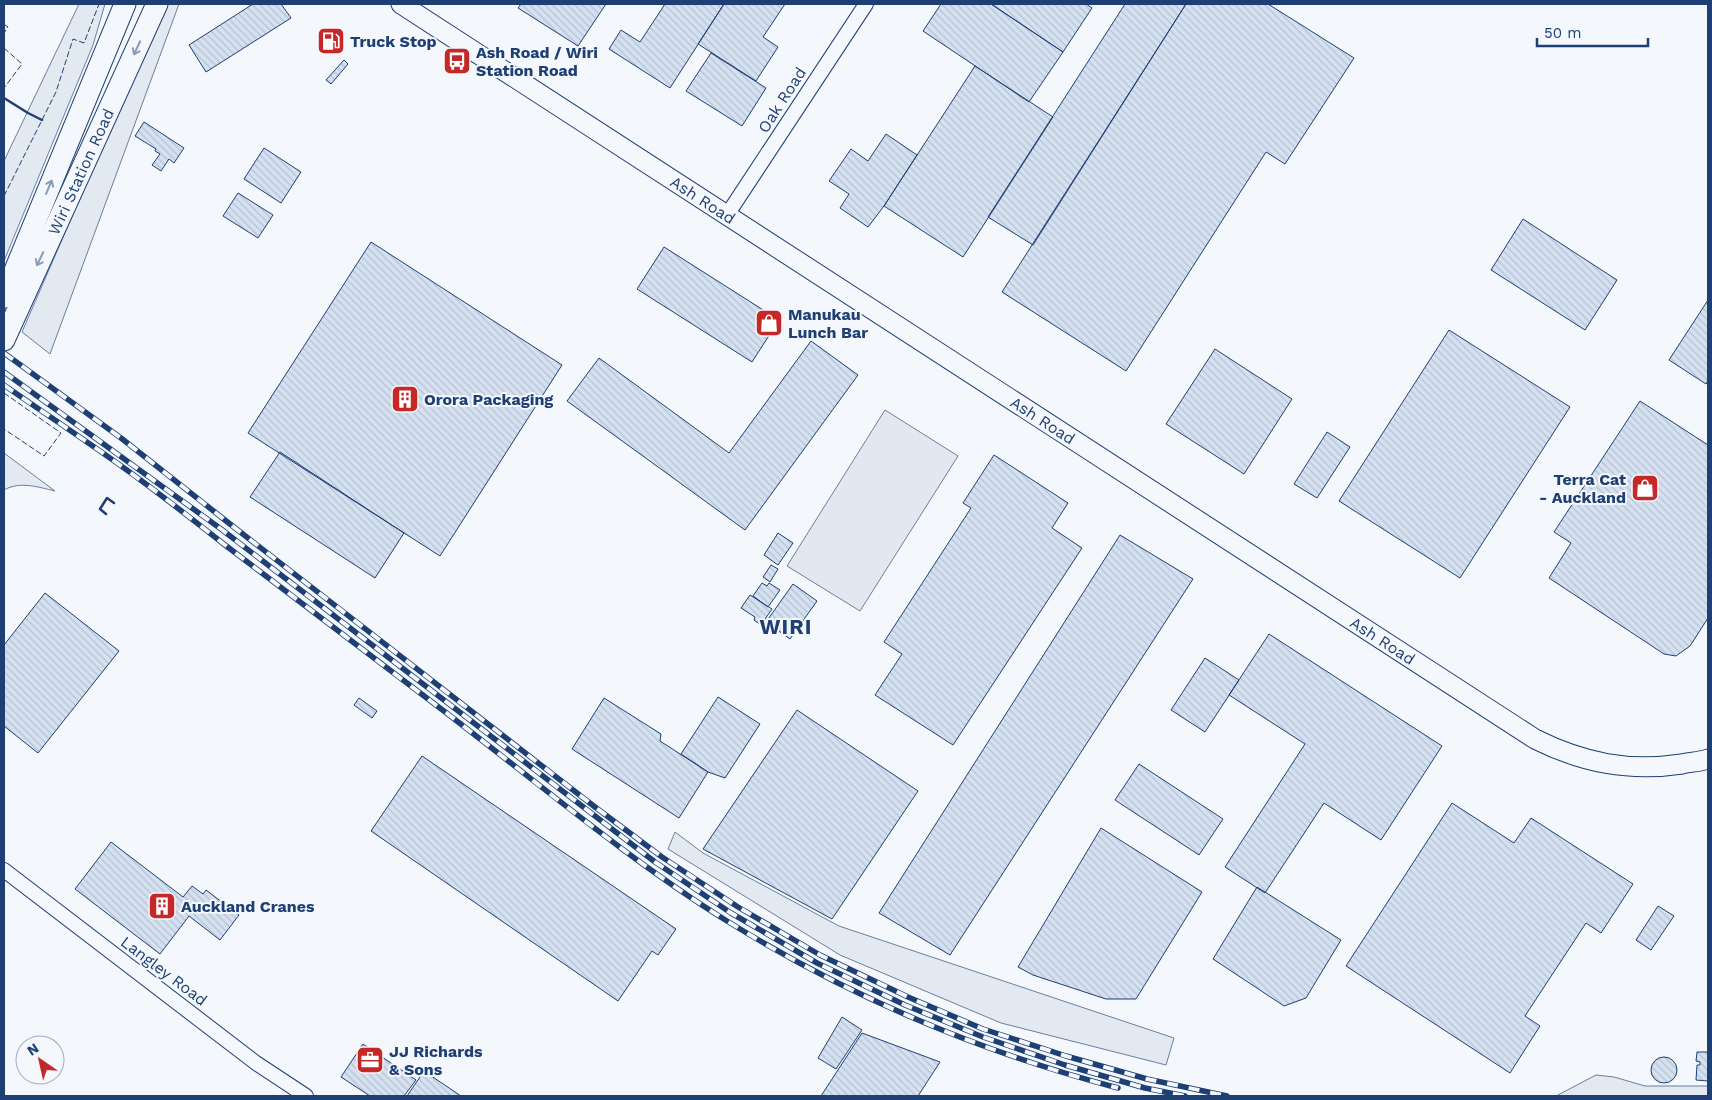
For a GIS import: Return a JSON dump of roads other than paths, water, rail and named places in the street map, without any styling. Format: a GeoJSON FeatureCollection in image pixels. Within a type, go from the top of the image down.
{"type":"FeatureCollection","features":[{"type":"Feature","properties":{"kind":"main road","name":"Wiri Station Road"},"geometry":{"type":"LineString","coordinates":[[4,340],[10,304],[125,4]]}},
{"type":"Feature","properties":{"kind":"main road","name":"Wiri Station Road"},"geometry":{"type":"LineString","coordinates":[[10,304],[157,4]]}},
{"type":"Feature","properties":{"kind":"main road","name":"Ash Road"},"geometry":{"type":"LineString","coordinates":[[401,4],[1535,740],[1575,756],[1610,765],[1658,767],[1708,759]]}},
{"type":"Feature","properties":{"kind":"street","name":"Oak Road"},"geometry":{"type":"LineString","coordinates":[[727,215],[866,4]]}},
{"type":"Feature","properties":{"kind":"street","name":"Langley Road"},"geometry":{"type":"LineString","coordinates":[[4,870],[256,1063],[306,1096]]}},
{"type":"Feature","properties":{"kind":"railway"},"geometry":{"type":"LineString","coordinates":[[4,353],[121,438],[595,807],[662,857],[738,907],[820,955],[908,997],[983,1029],[1066,1056],[1147,1079],[1227,1096]]}},
{"type":"Feature","properties":{"kind":"railway"},"geometry":{"type":"LineString","coordinates":[[4,372],[221,529],[655,862],[731,913],[817,963],[905,1005],[983,1037],[1065,1065],[1145,1088],[1185,1096]]}},
{"type":"Feature","properties":{"kind":"railway"},"geometry":{"type":"LineString","coordinates":[[4,385],[150,487],[614,843],[688,896],[727,921],[820,974],[916,1019],[1016,1057],[1118,1088]]}},
{"type":"Feature","properties":{"kind":"place","name":"Truck Stop"},"geometry":{"type":"Point","coordinates":[331,41]}},
{"type":"Feature","properties":{"kind":"place","name":"Ash Road / Wiri Station Road"},"geometry":{"type":"Point","coordinates":[457,61]}},
{"type":"Feature","properties":{"kind":"place","name":"Manukau Lunch Bar"},"geometry":{"type":"Point","coordinates":[769,323]}},
{"type":"Feature","properties":{"kind":"place","name":"Orora Packaging"},"geometry":{"type":"Point","coordinates":[405,399]}},
{"type":"Feature","properties":{"kind":"place","name":"Terra Cat - Auckland"},"geometry":{"type":"Point","coordinates":[1645,488]}},
{"type":"Feature","properties":{"kind":"place","name":"Auckland Cranes"},"geometry":{"type":"Point","coordinates":[162,906]}},
{"type":"Feature","properties":{"kind":"place","name":"JJ Richards & Sons"},"geometry":{"type":"Point","coordinates":[370,1060]}},
{"type":"Feature","properties":{"kind":"district","name":"WIRI"},"geometry":{"type":"Point","coordinates":[786,626]}}]}
